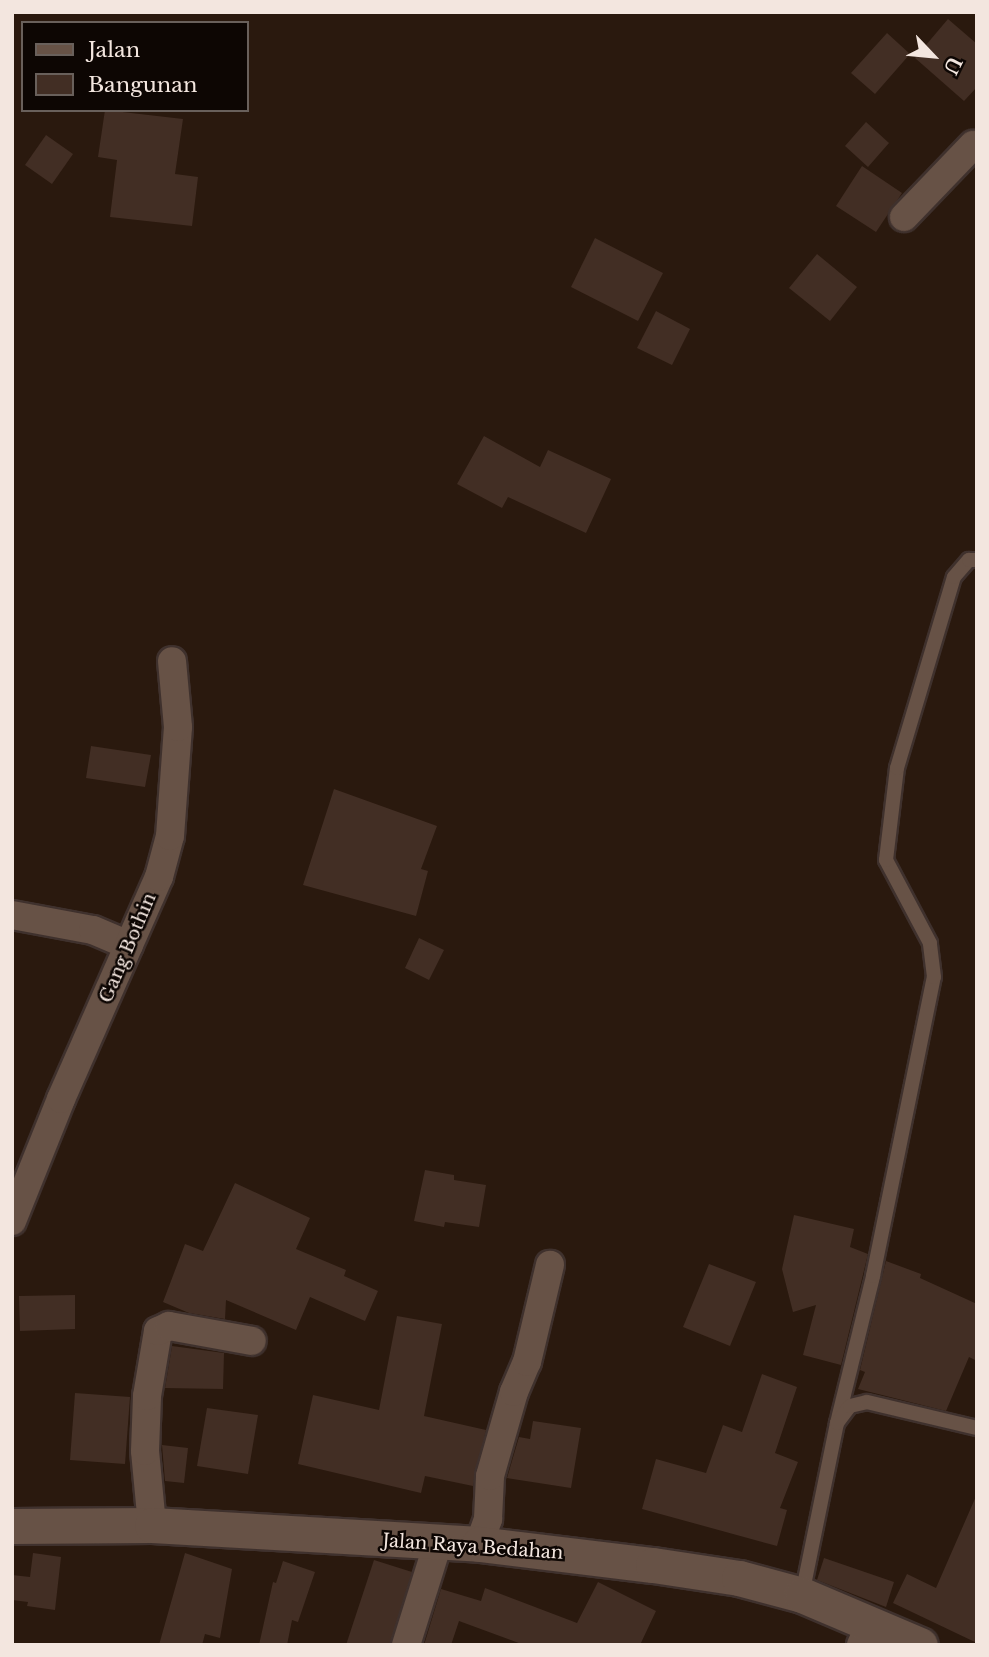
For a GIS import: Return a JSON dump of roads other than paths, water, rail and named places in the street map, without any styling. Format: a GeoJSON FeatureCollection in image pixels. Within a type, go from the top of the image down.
{"type":"FeatureCollection","features":[{"type":"Feature","properties":{"kind":"street"},"geometry":{"type":"LineString","coordinates":[[904,217],[975,143]]}},
{"type":"Feature","properties":{"kind":"street","name":"Gang Bothin"},"geometry":{"type":"LineString","coordinates":[[12,1221],[61,1099],[159,877],[170,836],[178,727],[172,661]]}},
{"type":"Feature","properties":{"kind":"street"},"geometry":{"type":"LineString","coordinates":[[12,915],[93,930],[130,945]]}},
{"type":"Feature","properties":{"kind":"street"},"geometry":{"type":"LineString","coordinates":[[479,1544],[488,1519],[490,1476],[514,1392],[527,1362],[550,1265]]}},
{"type":"Feature","properties":{"kind":"street"},"geometry":{"type":"LineString","coordinates":[[152,1525],[145,1451],[147,1396],[158,1331],[169,1326],[252,1341]]}},
{"type":"Feature","properties":{"kind":"street","name":"Jalan Raya Bedahan"},"geometry":{"type":"LineString","coordinates":[[12,1526],[152,1525],[479,1544],[653,1564],[739,1578],[802,1594],[865,1635],[920,1645]]}},
{"type":"Feature","properties":{"kind":"street"},"geometry":{"type":"LineString","coordinates":[[405,1645],[438,1543]]}},
{"type":"Feature","properties":{"kind":"lane"},"geometry":{"type":"LineString","coordinates":[[802,1594],[836,1423],[873,1276],[934,977],[930,943],[886,860],[897,768],[954,577],[969,560],[977,560]]}},
{"type":"Feature","properties":{"kind":"lane"},"geometry":{"type":"LineString","coordinates":[[836,1423],[850,1406],[867,1402],[977,1428]]}}]}
